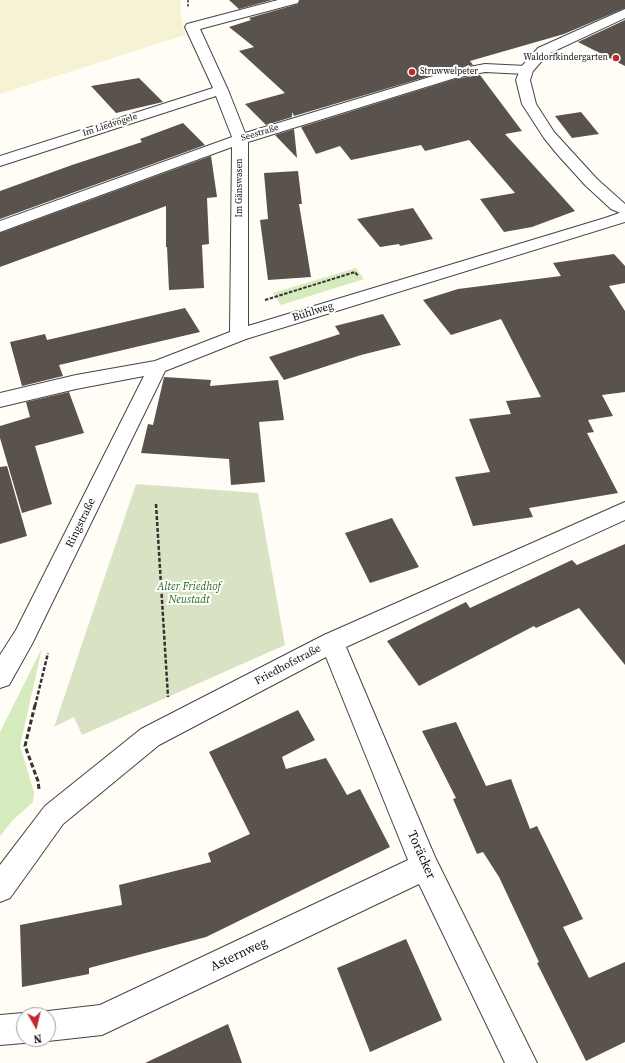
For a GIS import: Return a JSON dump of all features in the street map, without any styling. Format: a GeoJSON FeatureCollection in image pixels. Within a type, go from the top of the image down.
{"type":"FeatureCollection","features":[{"type":"Feature","properties":{"kind":"street","name":"Im Gänswasen"},"geometry":{"type":"LineString","coordinates":[[239,335],[240,139],[221,90],[192,27],[293,0]]}},
{"type":"Feature","properties":{"kind":"street"},"geometry":{"type":"LineString","coordinates":[[625,13],[543,51],[526,70],[523,80],[529,104],[538,119],[562,151],[591,182],[617,206],[625,210]]}},
{"type":"Feature","properties":{"kind":"street","name":"Seestraße"},"geometry":{"type":"LineString","coordinates":[[0,226],[240,139],[453,74],[485,68],[526,70]]}},
{"type":"Feature","properties":{"kind":"street","name":"Im Liedvögele"},"geometry":{"type":"LineString","coordinates":[[0,160],[221,90]]}},
{"type":"Feature","properties":{"kind":"street","name":"Bühlweg"},"geometry":{"type":"LineString","coordinates":[[0,400],[76,382],[158,367],[239,335],[611,222],[625,216]]}},
{"type":"Feature","properties":{"kind":"street","name":"Ringstraße"},"geometry":{"type":"LineString","coordinates":[[0,677],[24,636],[158,367]]}},
{"type":"Feature","properties":{"kind":"street","name":"Friedhofstraße"},"geometry":{"type":"LineString","coordinates":[[0,888],[54,815],[150,738],[332,642],[625,511]]}},
{"type":"Feature","properties":{"kind":"street","name":"Toräcker"},"geometry":{"type":"LineString","coordinates":[[332,642],[425,867],[521,1063]]}},
{"type":"Feature","properties":{"kind":"street","name":"Asternweg"},"geometry":{"type":"LineString","coordinates":[[56,1025],[102,1020],[425,867]]}},
{"type":"Feature","properties":{"kind":"street"},"geometry":{"type":"LineString","coordinates":[[0,1030],[16,1029]]}},
{"type":"Feature","properties":{"kind":"path"},"geometry":{"type":"LineString","coordinates":[[262,301],[355,272]]}},
{"type":"Feature","properties":{"kind":"path"},"geometry":{"type":"LineString","coordinates":[[156,504],[169,702]]}},
{"type":"Feature","properties":{"kind":"path"},"geometry":{"type":"LineString","coordinates":[[40,795],[38,781],[25,746],[49,649]]}},
{"type":"Feature","properties":{"kind":"shaded area"},"geometry":{"type":"Polygon","coordinates":[[[0,0],[181,0],[180,11],[185,35],[0,94],[0,0]]]}},
{"type":"Feature","properties":{"kind":"green space"},"geometry":{"type":"Polygon","coordinates":[[[356,268],[364,279],[281,305],[273,293],[356,268]]]}},
{"type":"Feature","properties":{"kind":"green space","name":"Alter Friedhof Neustadt"},"geometry":{"type":"Polygon","coordinates":[[[136,484],[258,493],[285,645],[82,735],[74,717],[54,727],[136,484]]]}},
{"type":"Feature","properties":{"kind":"green space"},"geometry":{"type":"Polygon","coordinates":[[[42,648],[20,746],[34,792],[33,802],[12,821],[0,836],[0,732],[42,648]]]}},
{"type":"Feature","properties":{"kind":"building"},"geometry":{"type":"Polygon","coordinates":[[[229,0],[272,0],[239,9],[229,0]]]}},
{"type":"Feature","properties":{"kind":"building"},"geometry":{"type":"Polygon","coordinates":[[[300,0],[625,0],[625,8],[564,34],[470,61],[473,65],[453,69],[294,116],[292,112],[292,117],[266,125],[245,104],[285,93],[239,51],[254,47],[229,27],[251,20],[249,18],[298,4],[300,0]]]}},
{"type":"Feature","properties":{"kind":"building","name":"Waldorfkindergarten"},"geometry":{"type":"Polygon","coordinates":[[[625,20],[625,66],[578,42],[625,20]]]}},
{"type":"Feature","properties":{"kind":"building"},"geometry":{"type":"Polygon","coordinates":[[[480,75],[522,131],[505,134],[575,211],[532,227],[504,232],[480,199],[515,193],[469,140],[425,151],[421,145],[351,160],[340,146],[316,154],[301,127],[455,79],[480,75]]]}},
{"type":"Feature","properties":{"kind":"building"},"geometry":{"type":"Polygon","coordinates":[[[139,78],[163,102],[116,113],[91,86],[139,78]]]}},
{"type":"Feature","properties":{"kind":"building"},"geometry":{"type":"Polygon","coordinates":[[[581,112],[599,134],[572,138],[555,116],[581,112]]]}},
{"type":"Feature","properties":{"kind":"building"},"geometry":{"type":"Polygon","coordinates":[[[183,123],[205,145],[0,219],[0,191],[142,142],[140,139],[183,123]]]}},
{"type":"Feature","properties":{"kind":"building"},"geometry":{"type":"Polygon","coordinates":[[[294,129],[297,158],[275,135],[294,129]]]}},
{"type":"Feature","properties":{"kind":"building"},"geometry":{"type":"Polygon","coordinates":[[[211,156],[217,197],[207,198],[209,244],[202,245],[204,288],[169,290],[166,247],[166,206],[0,267],[0,233],[211,156]]]}},
{"type":"Feature","properties":{"kind":"building"},"geometry":{"type":"Polygon","coordinates":[[[298,171],[302,204],[299,204],[311,277],[268,280],[260,220],[268,219],[264,173],[298,171]]]}},
{"type":"Feature","properties":{"kind":"building"},"geometry":{"type":"Polygon","coordinates":[[[413,208],[433,239],[400,246],[399,244],[380,247],[357,219],[413,208]]]}},
{"type":"Feature","properties":{"kind":"building"},"geometry":{"type":"Polygon","coordinates":[[[614,254],[625,266],[625,283],[609,286],[625,311],[625,392],[602,395],[613,416],[588,420],[594,432],[587,433],[618,493],[529,508],[533,517],[473,526],[455,477],[490,472],[469,419],[511,414],[506,401],[541,397],[501,319],[451,335],[423,300],[458,289],[561,276],[553,263],[614,254]]]}},
{"type":"Feature","properties":{"kind":"building"},"geometry":{"type":"Polygon","coordinates":[[[185,308],[200,332],[59,365],[63,376],[22,386],[10,342],[45,334],[47,340],[185,308]]]}},
{"type":"Feature","properties":{"kind":"building"},"geometry":{"type":"Polygon","coordinates":[[[383,314],[401,345],[361,355],[284,380],[269,357],[340,334],[335,326],[383,314]]]}},
{"type":"Feature","properties":{"kind":"building"},"geometry":{"type":"Polygon","coordinates":[[[164,377],[211,380],[210,386],[278,380],[284,420],[259,422],[265,482],[231,485],[229,459],[141,453],[148,424],[153,425],[164,377]]]}},
{"type":"Feature","properties":{"kind":"building"},"geometry":{"type":"Polygon","coordinates":[[[69,392],[84,433],[35,446],[52,504],[22,513],[0,438],[0,426],[30,417],[26,402],[69,392]]]}},
{"type":"Feature","properties":{"kind":"building"},"geometry":{"type":"Polygon","coordinates":[[[7,466],[27,536],[0,544],[0,467],[7,466]]]}},
{"type":"Feature","properties":{"kind":"building"},"geometry":{"type":"Polygon","coordinates":[[[392,518],[419,567],[370,583],[345,533],[392,518]]]}},
{"type":"Feature","properties":{"kind":"building"},"geometry":{"type":"Polygon","coordinates":[[[625,544],[625,665],[579,608],[536,628],[534,626],[419,686],[387,641],[466,602],[470,608],[572,560],[577,565],[625,544]]]}},
{"type":"Feature","properties":{"kind":"building"},"geometry":{"type":"Polygon","coordinates":[[[298,710],[315,740],[282,757],[286,769],[326,758],[347,795],[360,789],[390,847],[206,937],[89,968],[89,974],[22,987],[20,925],[122,905],[119,885],[211,862],[208,853],[250,834],[209,752],[298,710]]]}},
{"type":"Feature","properties":{"kind":"building"},"geometry":{"type":"Polygon","coordinates":[[[456,722],[486,786],[511,779],[530,829],[537,826],[583,919],[563,927],[589,978],[625,962],[625,1042],[586,1061],[537,963],[539,962],[499,877],[483,852],[477,854],[453,799],[456,798],[422,731],[456,722]]]}},
{"type":"Feature","properties":{"kind":"building"},"geometry":{"type":"Polygon","coordinates":[[[406,939],[442,1020],[370,1052],[337,968],[406,939]]]}},
{"type":"Feature","properties":{"kind":"building"},"geometry":{"type":"Polygon","coordinates":[[[228,1024],[242,1063],[145,1063],[228,1024]]]}},
{"type":"Feature","properties":{"kind":"place","name":"Waldorfkindergarten"},"geometry":{"type":"Point","coordinates":[616,58]}},
{"type":"Feature","properties":{"kind":"place","name":"Struwwelpeter"},"geometry":{"type":"Point","coordinates":[412,72]}}]}
